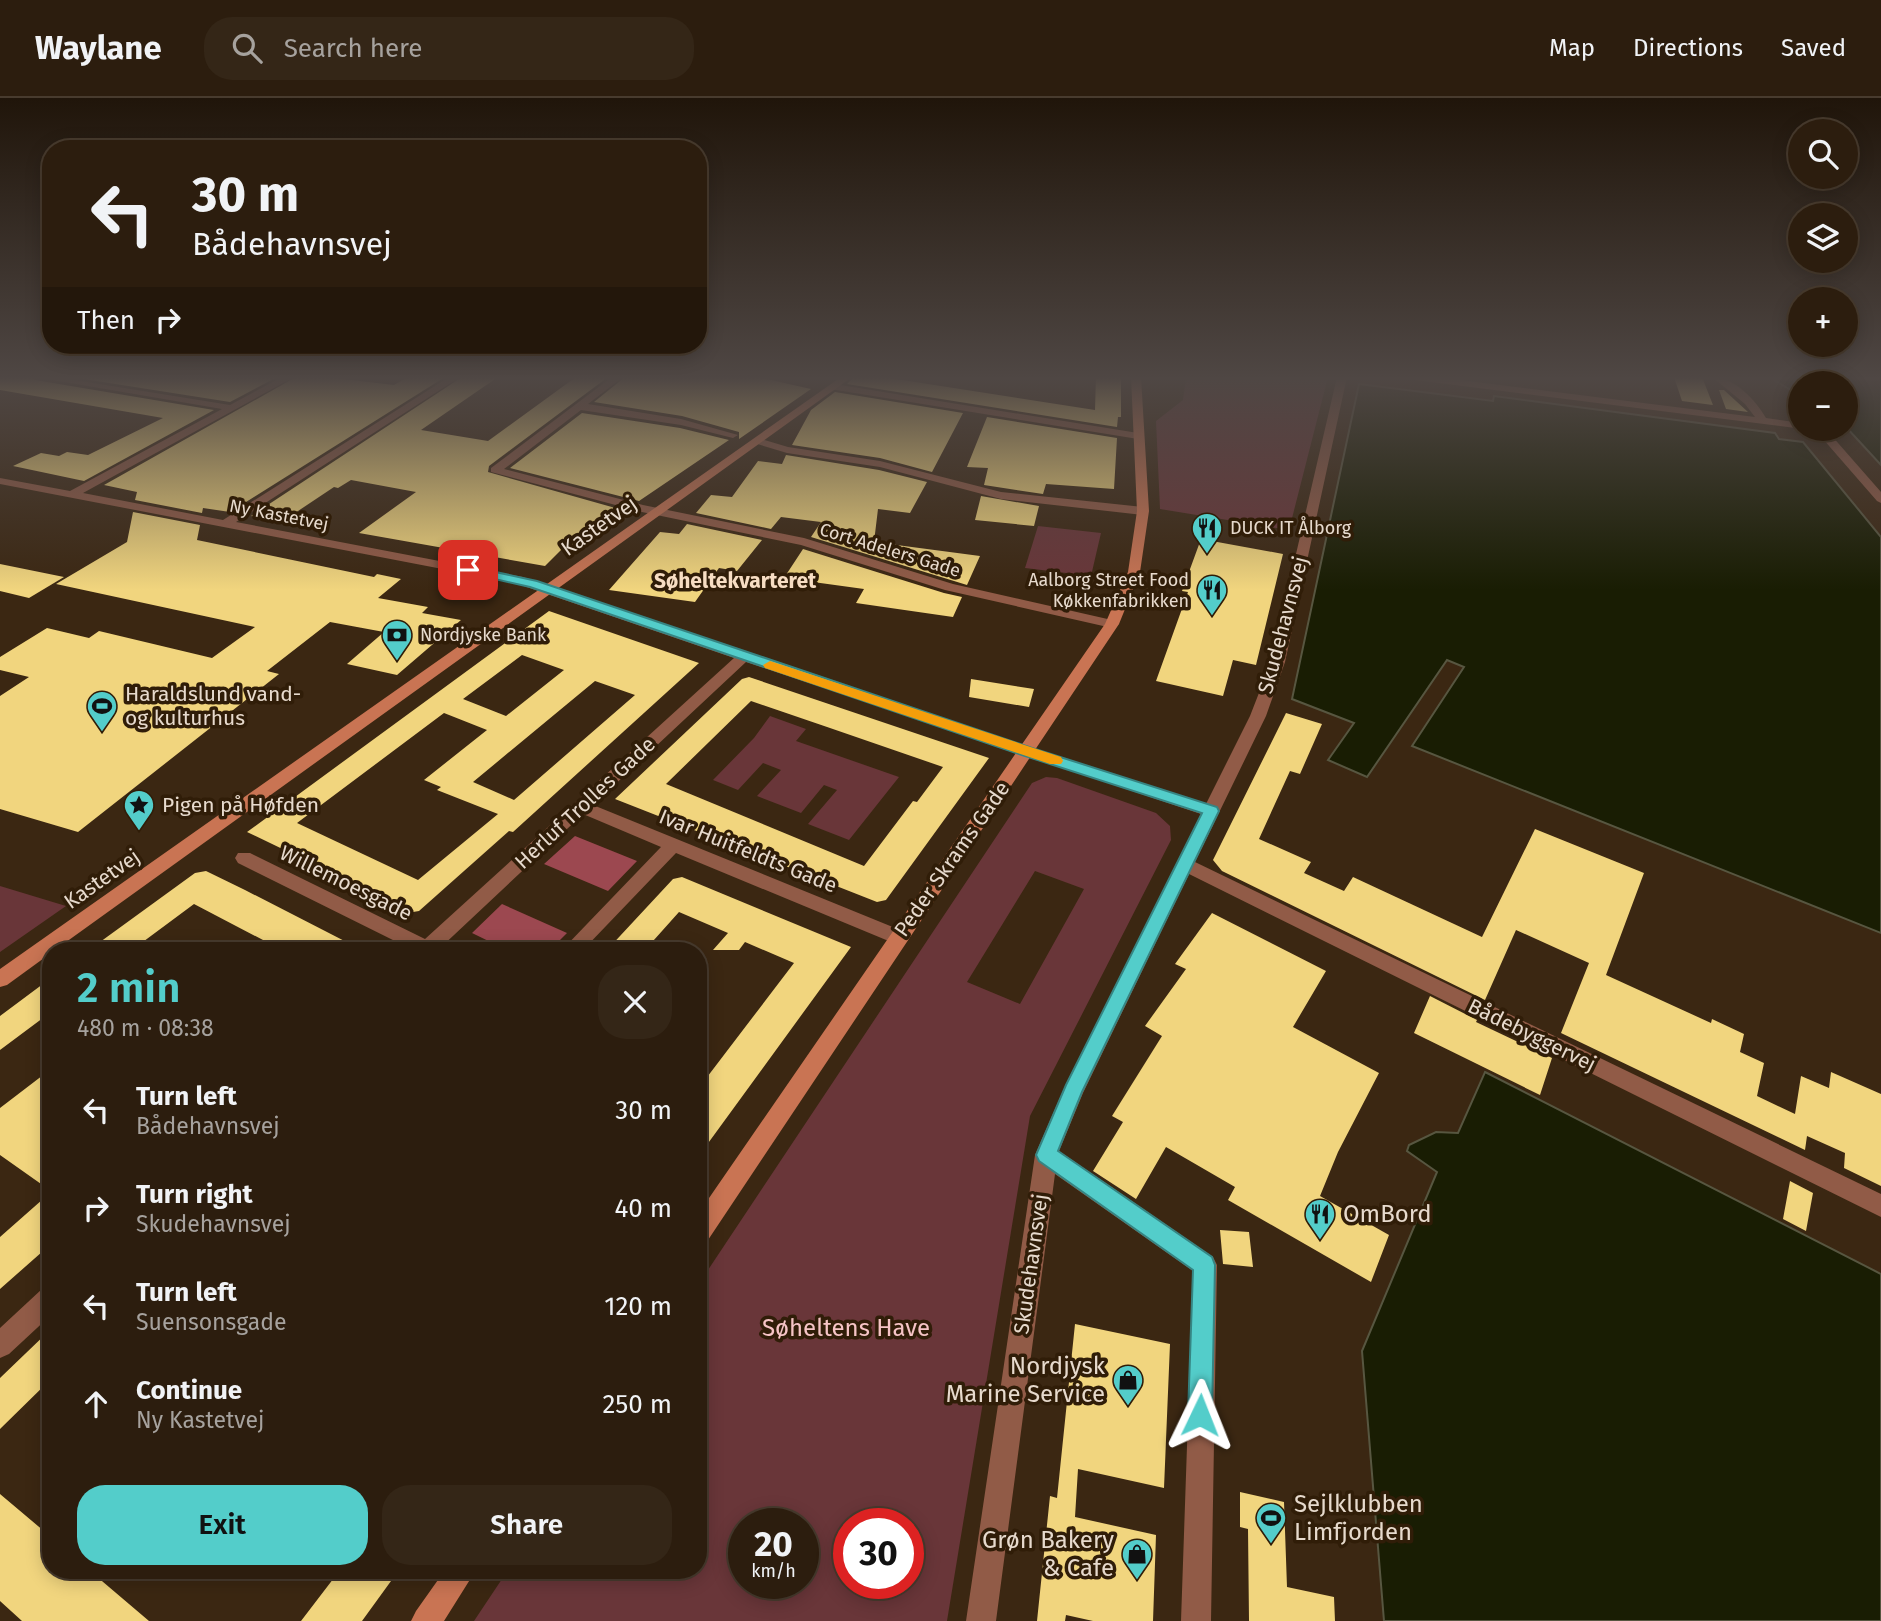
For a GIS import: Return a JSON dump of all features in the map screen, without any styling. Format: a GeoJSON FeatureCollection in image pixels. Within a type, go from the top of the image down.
{"type":"FeatureCollection","features":[{"type":"Feature","properties":{"kind":"street"},"geometry":{"type":"LineString","coordinates":[[73,494],[158,448]]}},
{"type":"Feature","properties":{"kind":"street"},"geometry":{"type":"LineString","coordinates":[[228,522],[344,448]]}},
{"type":"Feature","properties":{"kind":"street","name":"Cort Adelers Gade"},"geometry":{"type":"LineString","coordinates":[[523,448],[495,470],[658,512],[804,542],[950,587],[1112,624]]}},
{"type":"Feature","properties":{"kind":"street","name":"Kastetvej"},"geometry":{"type":"LineString","coordinates":[[52,942],[748,448]]}},
{"type":"Feature","properties":{"kind":"street"},"geometry":{"type":"LineString","coordinates":[[781,448],[880,464],[1001,495],[1143,512]]}},
{"type":"Feature","properties":{"kind":"street","name":"Peder Skrams Gade"},"geometry":{"type":"LineString","coordinates":[[707,1223],[1112,624],[1134,572],[1143,512],[1139,448]]}},
{"type":"Feature","properties":{"kind":"street","name":"Skudehavnsvej"},"geometry":{"type":"LineString","coordinates":[[981,1621],[1046,1155],[1073,1091],[1258,716],[1278,662],[1326,448]]}},
{"type":"Feature","properties":{"kind":"street"},"geometry":{"type":"LineString","coordinates":[[1837,448],[1881,499]]}},
{"type":"Feature","properties":{"kind":"street","name":"Ny Kastetvej"},"geometry":{"type":"LineString","coordinates":[[0,481],[518,579],[1027,752],[1211,811]]}},
{"type":"Feature","properties":{"kind":"street","name":"Herluf Trolles Gade"},"geometry":{"type":"LineString","coordinates":[[435,942],[744,656]]}},
{"type":"Feature","properties":{"kind":"street","name":"Ivar Huitfeldts Gade"},"geometry":{"type":"LineString","coordinates":[[581,807],[898,937]]}},
{"type":"Feature","properties":{"kind":"street"},"geometry":{"type":"LineString","coordinates":[[579,942],[673,845]]}},
{"type":"Feature","properties":{"kind":"street","name":"Willemoesgade"},"geometry":{"type":"LineString","coordinates":[[244,858],[413,942]]}},
{"type":"Feature","properties":{"kind":"street","name":"Bådebyggervej"},"geometry":{"type":"LineString","coordinates":[[1183,864],[1881,1206]]}},
{"type":"Feature","properties":{"kind":"street","name":"Kastetvej"},"geometry":{"type":"LineString","coordinates":[[0,979],[42,949]]}},
{"type":"Feature","properties":{"kind":"street"},"geometry":{"type":"LineString","coordinates":[[1046,1155],[1205,1265],[1196,1621]]}},
{"type":"Feature","properties":{"kind":"street"},"geometry":{"type":"LineString","coordinates":[[0,1345],[42,1306]]}},
{"type":"Feature","properties":{"kind":"street"},"geometry":{"type":"LineString","coordinates":[[426,1621],[456,1579]]}},
{"type":"Feature","properties":{"kind":"green space"},"geometry":{"type":"Polygon","coordinates":[[[1157,448],[1310,448],[1289,530],[1160,509],[1157,448]]]}},
{"type":"Feature","properties":{"kind":"green space"},"geometry":{"type":"Polygon","coordinates":[[[1038,526],[1101,533],[1091,576],[1025,568],[1038,526]]]}},
{"type":"Feature","properties":{"kind":"green space"},"geometry":{"type":"Polygon","coordinates":[[[770,716],[806,729],[796,741],[899,777],[849,840],[808,824],[837,790],[824,785],[801,813],[757,796],[781,770],[763,763],[738,790],[713,780],[754,738],[770,716]]]}},
{"type":"Feature","properties":{"kind":"green space","name":"Søheltens Have"},"geometry":{"type":"Polygon","coordinates":[[[1046,777],[1057,778],[1156,813],[1170,826],[1171,840],[1030,1116],[947,1621],[474,1621],[502,1579],[707,1579],[707,1271],[1032,783],[1046,777]],[[1035,871],[967,982],[1020,1004],[1084,889],[1035,871]]]}},
{"type":"Feature","properties":{"kind":"green space"},"geometry":{"type":"Polygon","coordinates":[[[0,886],[66,906],[0,952],[0,886]]]}},
{"type":"Feature","properties":{"kind":"shaded area"},"geometry":{"type":"Polygon","coordinates":[[[1345,448],[1808,448],[1881,537],[1881,933],[1412,746],[1464,667],[1447,660],[1367,777],[1328,760],[1354,723],[1292,699],[1345,448]]]}},
{"type":"Feature","properties":{"kind":"shaded area"},"geometry":{"type":"Polygon","coordinates":[[[1865,448],[1881,448],[1881,465],[1865,448]]]}},
{"type":"Feature","properties":{"kind":"shaded area"},"geometry":{"type":"Polygon","coordinates":[[[575,836],[637,861],[608,891],[544,864],[575,836]]]}},
{"type":"Feature","properties":{"kind":"shaded area"},"geometry":{"type":"Polygon","coordinates":[[[502,904],[567,933],[558,942],[491,942],[472,933],[502,904]]]}},
{"type":"Feature","properties":{"kind":"shaded area"},"geometry":{"type":"Polygon","coordinates":[[[1485,1072],[1881,1274],[1881,1621],[1384,1621],[1362,1351],[1437,1172],[1407,1151],[1409,1145],[1436,1132],[1458,1133],[1485,1072]]]}},
{"type":"Feature","properties":{"kind":"building"},"geometry":{"type":"Polygon","coordinates":[[[102,448],[144,448],[84,481],[13,466],[41,453],[59,456],[67,452],[88,455],[102,448]]]}},
{"type":"Feature","properties":{"kind":"building"},"geometry":{"type":"Polygon","coordinates":[[[170,448],[332,448],[230,512],[203,508],[202,513],[135,500],[137,492],[104,485],[170,448]]]}},
{"type":"Feature","properties":{"kind":"building"},"geometry":{"type":"Polygon","coordinates":[[[354,448],[513,448],[489,466],[488,472],[626,511],[574,547],[566,545],[545,566],[359,533],[416,492],[351,480],[338,488],[334,487],[283,521],[251,516],[354,448]]]}},
{"type":"Feature","properties":{"kind":"building"},"geometry":{"type":"Polygon","coordinates":[[[536,448],[717,448],[639,501],[510,468],[536,448]]]}},
{"type":"Feature","properties":{"kind":"building"},"geometry":{"type":"Polygon","coordinates":[[[813,448],[945,448],[932,472],[880,458],[813,448]]]}},
{"type":"Feature","properties":{"kind":"building"},"geometry":{"type":"Polygon","coordinates":[[[975,448],[1116,448],[1114,489],[1046,484],[1043,494],[984,485],[988,468],[967,467],[975,448]]]}},
{"type":"Feature","properties":{"kind":"building"},"geometry":{"type":"Polygon","coordinates":[[[786,455],[879,470],[927,482],[910,513],[878,509],[874,542],[980,556],[967,585],[811,537],[821,522],[781,517],[771,529],[696,513],[711,495],[732,497],[758,461],[782,464],[786,455]]]}},
{"type":"Feature","properties":{"kind":"building"},"geometry":{"type":"Polygon","coordinates":[[[981,496],[1039,506],[1034,526],[975,520],[981,496]]]}},
{"type":"Feature","properties":{"kind":"building"},"geometry":{"type":"Polygon","coordinates":[[[133,512],[200,525],[197,540],[374,577],[377,574],[401,579],[378,598],[428,607],[422,613],[461,620],[397,675],[347,664],[384,632],[330,622],[267,671],[279,674],[78,832],[0,809],[0,696],[29,677],[0,670],[0,657],[47,628],[89,638],[99,631],[212,658],[255,627],[56,584],[127,542],[133,512]]]}},
{"type":"Feature","properties":{"kind":"building"},"geometry":{"type":"Polygon","coordinates":[[[687,524],[762,540],[737,571],[719,568],[695,602],[609,590],[660,532],[679,534],[687,524]]]}},
{"type":"Feature","properties":{"kind":"building","name":"Aalborg Street Food Køkkenfabrikken"},"geometry":{"type":"Polygon","coordinates":[[[1201,539],[1283,554],[1256,665],[1233,660],[1223,696],[1156,681],[1188,592],[1182,591],[1201,539]]]}},
{"type":"Feature","properties":{"kind":"building"},"geometry":{"type":"Polygon","coordinates":[[[803,549],[962,597],[953,617],[856,603],[864,589],[784,578],[803,549]]]}},
{"type":"Feature","properties":{"kind":"building"},"geometry":{"type":"Polygon","coordinates":[[[0,564],[64,577],[29,598],[0,591],[0,564]]]}},
{"type":"Feature","properties":{"kind":"building"},"geometry":{"type":"Polygon","coordinates":[[[549,611],[699,663],[513,832],[509,831],[419,911],[413,912],[247,832],[549,611]],[[522,655],[463,699],[506,716],[564,670],[522,655]],[[595,681],[473,782],[514,800],[635,695],[595,681]],[[444,713],[297,823],[418,880],[498,814],[437,790],[441,787],[424,780],[487,730],[444,713]]]}},
{"type":"Feature","properties":{"kind":"building"},"geometry":{"type":"Polygon","coordinates":[[[749,677],[989,758],[886,900],[877,902],[615,799],[742,679],[749,677]],[[751,701],[666,784],[864,866],[913,801],[917,802],[943,767],[751,701]]]}},
{"type":"Feature","properties":{"kind":"building"},"geometry":{"type":"Polygon","coordinates":[[[971,679],[1034,689],[1029,707],[969,697],[971,679]]]}},
{"type":"Feature","properties":{"kind":"building"},"geometry":{"type":"Polygon","coordinates":[[[1286,713],[1322,724],[1300,774],[1290,771],[1259,839],[1311,862],[1304,873],[1344,891],[1353,877],[1482,937],[1535,829],[1644,873],[1606,975],[1711,1023],[1712,1019],[1744,1034],[1740,1052],[1764,1063],[1757,1096],[1795,1114],[1801,1076],[1829,1088],[1831,1072],[1881,1094],[1881,1186],[1844,1168],[1845,1153],[1807,1136],[1805,1150],[1561,1033],[1589,963],[1516,930],[1485,1000],[1222,871],[1213,860],[1286,713]]]}},
{"type":"Feature","properties":{"kind":"building"},"geometry":{"type":"Polygon","coordinates":[[[206,871],[346,942],[267,942],[194,904],[143,942],[100,942],[195,873],[206,871]]]}},
{"type":"Feature","properties":{"kind":"building"},"geometry":{"type":"Polygon","coordinates":[[[682,877],[851,947],[707,1145],[707,1077],[794,963],[745,942],[739,950],[713,950],[728,933],[679,912],[652,942],[614,942],[673,879],[682,877]]]}},
{"type":"Feature","properties":{"kind":"building"},"geometry":{"type":"Polygon","coordinates":[[[1212,913],[1326,971],[1293,1027],[1379,1073],[1338,1152],[1320,1196],[1389,1235],[1371,1282],[1228,1200],[1235,1187],[1166,1147],[1136,1199],[1093,1171],[1123,1122],[1112,1116],[1162,1036],[1145,1026],[1186,969],[1175,964],[1212,913]]]}},
{"type":"Feature","properties":{"kind":"building"},"geometry":{"type":"Polygon","coordinates":[[[42,985],[42,1019],[0,1050],[0,1016],[42,985]]]}},
{"type":"Feature","properties":{"kind":"building"},"geometry":{"type":"Polygon","coordinates":[[[1430,996],[1477,1020],[1476,1022],[1552,1058],[1540,1095],[1414,1033],[1430,996]]]}},
{"type":"Feature","properties":{"kind":"building"},"geometry":{"type":"Polygon","coordinates":[[[42,1076],[42,1185],[0,1155],[0,1108],[42,1076]]]}},
{"type":"Feature","properties":{"kind":"building"},"geometry":{"type":"Polygon","coordinates":[[[1790,1181],[1813,1193],[1806,1231],[1783,1219],[1790,1181]]]}},
{"type":"Feature","properties":{"kind":"building"},"geometry":{"type":"Polygon","coordinates":[[[42,1200],[42,1252],[0,1289],[0,1237],[42,1200]]]}},
{"type":"Feature","properties":{"kind":"building"},"geometry":{"type":"Polygon","coordinates":[[[1220,1230],[1249,1232],[1253,1267],[1223,1264],[1220,1230]]]}},
{"type":"Feature","properties":{"kind":"building"},"geometry":{"type":"Polygon","coordinates":[[[1075,1324],[1170,1344],[1164,1488],[1078,1469],[1075,1517],[1156,1535],[1153,1621],[1093,1621],[1066,1615],[1065,1621],[1037,1621],[1050,1496],[1057,1498],[1075,1324]]]}},
{"type":"Feature","properties":{"kind":"building"},"geometry":{"type":"Polygon","coordinates":[[[42,1338],[42,1388],[0,1429],[0,1378],[42,1338]]]}},
{"type":"Feature","properties":{"kind":"building"},"geometry":{"type":"Polygon","coordinates":[[[1240,1492],[1284,1502],[1287,1587],[1334,1597],[1335,1621],[1249,1621],[1248,1529],[1240,1527],[1240,1492]]]}},
{"type":"Feature","properties":{"kind":"building"},"geometry":{"type":"Polygon","coordinates":[[[0,1494],[42,1529],[42,1579],[100,1579],[149,1621],[22,1621],[0,1601],[0,1494]]]}},
{"type":"Feature","properties":{"kind":"building"},"geometry":{"type":"Polygon","coordinates":[[[333,1579],[392,1579],[362,1621],[301,1621],[333,1579]]]}},
{"type":"Feature","properties":{"kind":"slow traffic"},"geometry":{"type":"LineString","coordinates":[[770,665],[1055,761]]}},
{"type":"Feature","properties":{"kind":"place","name":"DUCK IT Ålborg"},"geometry":{"type":"Point","coordinates":[1207,555]}},
{"type":"Feature","properties":{"kind":"place","name":"Aalborg Street Food Køkkenfabrikken"},"geometry":{"type":"Point","coordinates":[1212,617]}},
{"type":"Feature","properties":{"kind":"place","name":"Nordjyske Bank"},"geometry":{"type":"Point","coordinates":[397,662]}},
{"type":"Feature","properties":{"kind":"place","name":"Haraldslund vand- og kulturhus"},"geometry":{"type":"Point","coordinates":[102,733]}},
{"type":"Feature","properties":{"kind":"place","name":"Pigen på Høfden"},"geometry":{"type":"Point","coordinates":[139,832]}},
{"type":"Feature","properties":{"kind":"place","name":"OmBord"},"geometry":{"type":"Point","coordinates":[1320,1241]}},
{"type":"Feature","properties":{"kind":"place","name":"Nordjysk Marine Service"},"geometry":{"type":"Point","coordinates":[1128,1407]}},
{"type":"Feature","properties":{"kind":"place","name":"Sejlklubben Limfjorden"},"geometry":{"type":"Point","coordinates":[1271,1545]}},
{"type":"Feature","properties":{"kind":"place","name":"Grøn Bakery & Cafe"},"geometry":{"type":"Point","coordinates":[1137,1581]}},
{"type":"Feature","properties":{"kind":"district","name":"Søheltekvarteret"},"geometry":{"type":"Point","coordinates":[735,581]}},
{"type":"Feature","properties":{"kind":"route"},"geometry":{"type":"LineString","coordinates":[[468,570],[518,579],[1027,752],[1211,811],[1073,1091],[1046,1155],[1205,1265],[1200,1415]]}}]}
